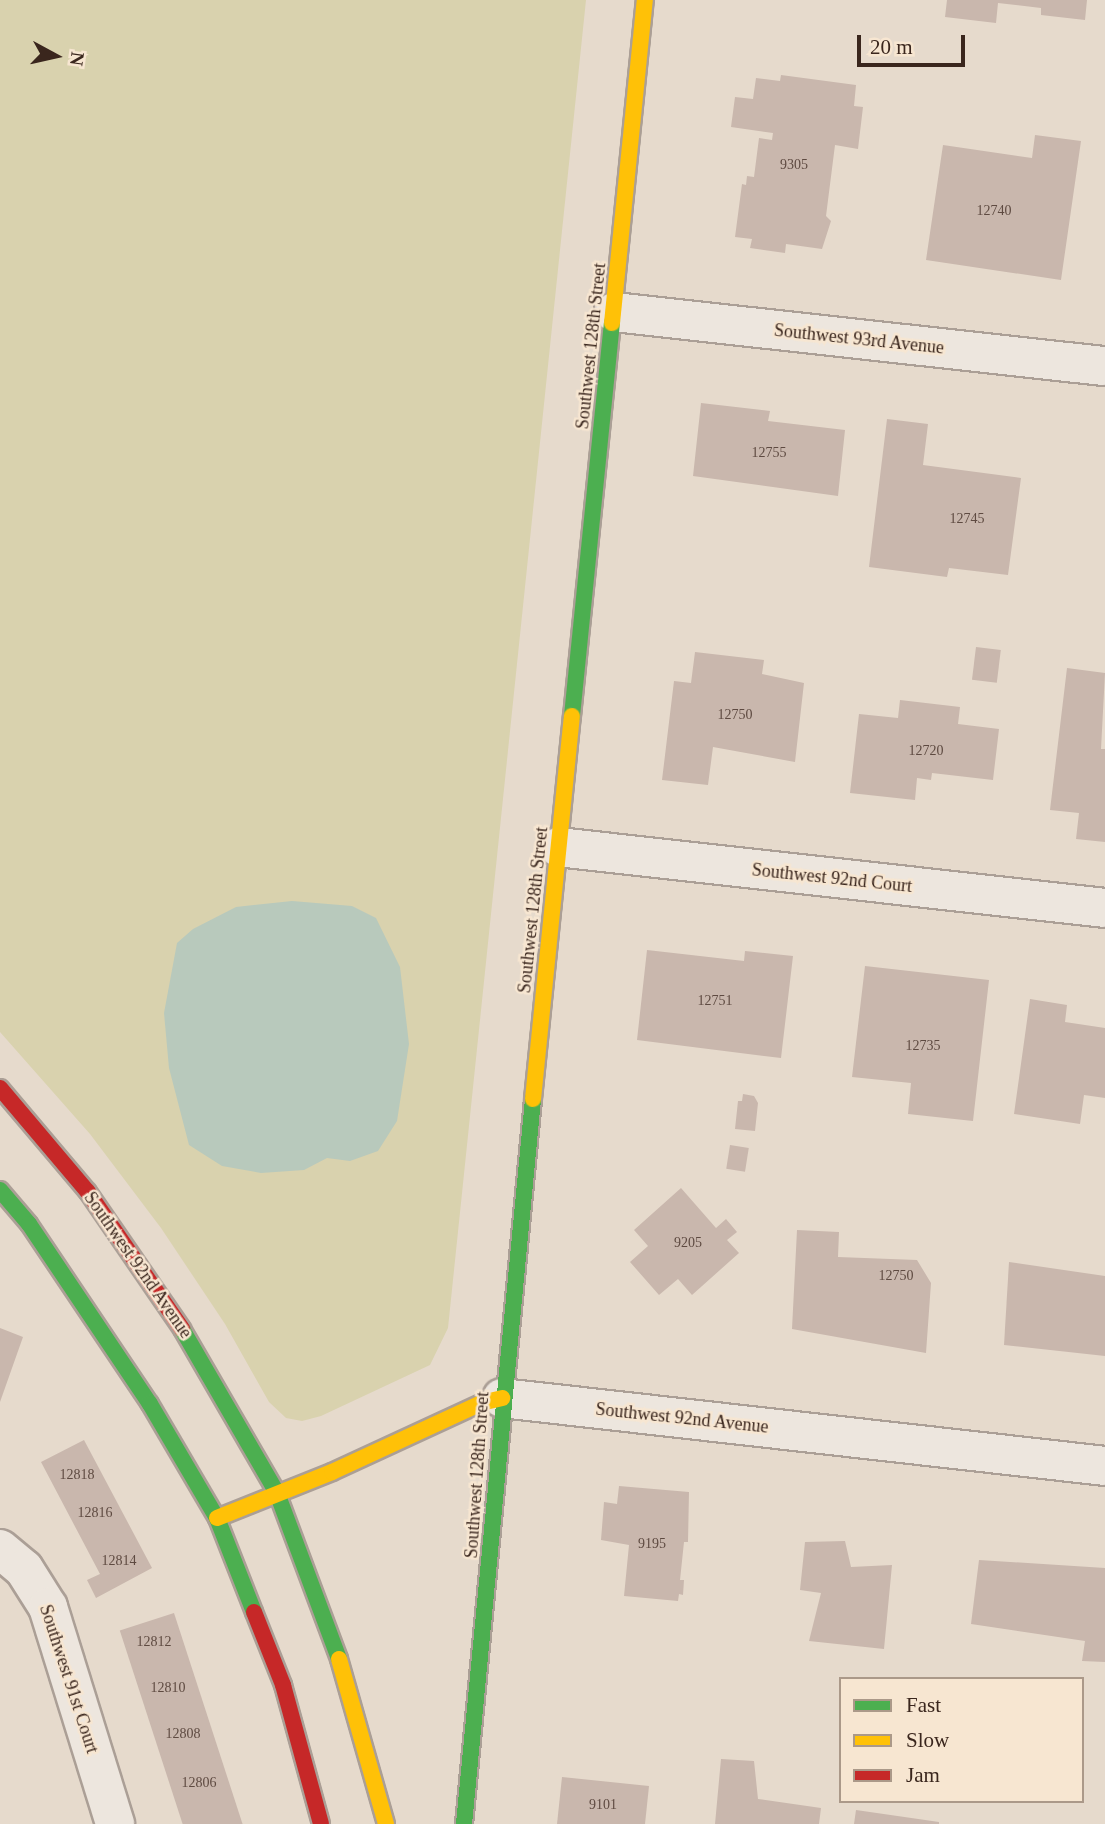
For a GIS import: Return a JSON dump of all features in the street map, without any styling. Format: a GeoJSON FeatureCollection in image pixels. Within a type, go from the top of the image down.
{"type":"FeatureCollection","features":[{"type":"Feature","properties":{"kind":"street","name":"Southwest 128th Street"},"geometry":{"type":"LineString","coordinates":[[464,1824],[499,1479],[502,1398],[645,0]]}},
{"type":"Feature","properties":{"kind":"street","name":"Southwest 93rd Avenue"},"geometry":{"type":"LineString","coordinates":[[614,312],[1105,366]]}},
{"type":"Feature","properties":{"kind":"street","name":"Southwest 92nd Court"},"geometry":{"type":"LineString","coordinates":[[558,847],[1105,908]]}},
{"type":"Feature","properties":{"kind":"street","name":"Southwest 92nd Avenue"},"geometry":{"type":"LineString","coordinates":[[0,1087],[88,1192],[203,1359],[277,1493]]}},
{"type":"Feature","properties":{"kind":"street"},"geometry":{"type":"LineString","coordinates":[[0,1190],[29,1224],[150,1404],[217,1518],[283,1685],[321,1824]]}},
{"type":"Feature","properties":{"kind":"street","name":"Southwest 92nd Avenue"},"geometry":{"type":"LineString","coordinates":[[217,1518],[481,1403],[502,1398],[1105,1466]]}},
{"type":"Feature","properties":{"kind":"street"},"geometry":{"type":"LineString","coordinates":[[277,1493],[338,1657],[387,1824]]}},
{"type":"Feature","properties":{"kind":"street","name":"Southwest 91st Court"},"geometry":{"type":"LineString","coordinates":[[0,1549],[24,1569],[48,1606],[115,1824]]}},
{"type":"Feature","properties":{"kind":"shaded area"},"geometry":{"type":"Polygon","coordinates":[[[0,0],[586,0],[448,1328],[430,1365],[321,1416],[302,1421],[286,1418],[269,1402],[225,1324],[161,1228],[90,1134],[0,1032],[0,0]]]}},
{"type":"Feature","properties":{"kind":"shaded area"},"geometry":{"type":"Polygon","coordinates":[[[292,901],[352,906],[376,918],[400,967],[409,1044],[397,1121],[378,1151],[350,1161],[327,1158],[304,1170],[261,1173],[222,1166],[189,1145],[169,1068],[164,1013],[177,943],[193,929],[236,907],[292,901]]]}},
{"type":"Feature","properties":{"kind":"building"},"geometry":{"type":"Polygon","coordinates":[[[947,0],[1087,0],[1085,20],[1041,15],[1041,8],[998,3],[996,23],[945,17],[947,0]]]}},
{"type":"Feature","properties":{"kind":"building"},"geometry":{"type":"Polygon","coordinates":[[[781,75],[856,85],[854,106],[863,107],[858,149],[835,145],[826,216],[831,221],[822,249],[786,244],[785,253],[750,248],[752,239],[735,237],[742,184],[746,185],[747,176],[754,177],[759,138],[772,140],[773,133],[731,127],[735,97],[753,99],[756,78],[780,81],[781,75]]]}},
{"type":"Feature","properties":{"kind":"building"},"geometry":{"type":"Polygon","coordinates":[[[1035,135],[1081,141],[1061,280],[926,260],[943,145],[1032,158],[1035,135]]]}},
{"type":"Feature","properties":{"kind":"building"},"geometry":{"type":"Polygon","coordinates":[[[701,403],[770,411],[768,421],[845,430],[838,496],[693,476],[701,403]]]}},
{"type":"Feature","properties":{"kind":"building"},"geometry":{"type":"Polygon","coordinates":[[[887,419],[928,424],[923,465],[1021,478],[1008,575],[949,568],[947,577],[869,567],[887,419]]]}},
{"type":"Feature","properties":{"kind":"building"},"geometry":{"type":"Polygon","coordinates":[[[976,647],[1001,650],[997,683],[972,680],[976,647]]]}},
{"type":"Feature","properties":{"kind":"building"},"geometry":{"type":"Polygon","coordinates":[[[695,652],[764,660],[762,674],[804,683],[795,762],[713,747],[708,785],[662,780],[674,681],[691,683],[695,652]]]}},
{"type":"Feature","properties":{"kind":"building"},"geometry":{"type":"Polygon","coordinates":[[[1067,668],[1105,673],[1101,749],[1105,749],[1105,842],[1076,839],[1079,813],[1050,810],[1067,668]]]}},
{"type":"Feature","properties":{"kind":"building"},"geometry":{"type":"Polygon","coordinates":[[[900,700],[960,707],[958,724],[999,729],[993,780],[932,773],[931,780],[917,778],[915,800],[850,793],[859,714],[898,718],[900,700]]]}},
{"type":"Feature","properties":{"kind":"building"},"geometry":{"type":"Polygon","coordinates":[[[647,950],[744,961],[745,951],[793,956],[781,1058],[637,1040],[647,950]]]}},
{"type":"Feature","properties":{"kind":"building"},"geometry":{"type":"Polygon","coordinates":[[[865,966],[989,980],[973,1121],[908,1114],[911,1083],[852,1077],[865,966]]]}},
{"type":"Feature","properties":{"kind":"building"},"geometry":{"type":"Polygon","coordinates":[[[1030,999],[1067,1005],[1065,1022],[1105,1028],[1105,1098],[1084,1095],[1080,1124],[1014,1114],[1030,999]]]}},
{"type":"Feature","properties":{"kind":"building"},"geometry":{"type":"Polygon","coordinates":[[[743,1094],[754,1096],[758,1103],[755,1131],[735,1129],[738,1101],[742,1101],[743,1094]]]}},
{"type":"Feature","properties":{"kind":"building"},"geometry":{"type":"Polygon","coordinates":[[[730,1145],[749,1148],[745,1172],[726,1169],[730,1145]]]}},
{"type":"Feature","properties":{"kind":"building"},"geometry":{"type":"Polygon","coordinates":[[[681,1188],[716,1228],[726,1219],[737,1232],[727,1240],[739,1253],[692,1295],[678,1279],[659,1295],[630,1262],[648,1246],[634,1230],[681,1188]]]}},
{"type":"Feature","properties":{"kind":"building"},"geometry":{"type":"Polygon","coordinates":[[[797,1230],[839,1232],[838,1257],[917,1260],[931,1283],[926,1353],[792,1329],[797,1230]]]}},
{"type":"Feature","properties":{"kind":"building"},"geometry":{"type":"Polygon","coordinates":[[[1009,1262],[1105,1276],[1105,1356],[1004,1345],[1009,1262]]]}},
{"type":"Feature","properties":{"kind":"building"},"geometry":{"type":"Polygon","coordinates":[[[0,1328],[23,1337],[0,1402],[0,1328]]]}},
{"type":"Feature","properties":{"kind":"building"},"geometry":{"type":"Polygon","coordinates":[[[84,1440],[152,1568],[96,1598],[87,1580],[100,1574],[41,1462],[84,1440]]]}},
{"type":"Feature","properties":{"kind":"building"},"geometry":{"type":"Polygon","coordinates":[[[619,1486],[689,1492],[688,1542],[684,1542],[680,1580],[684,1580],[683,1595],[679,1594],[678,1601],[624,1596],[629,1545],[601,1540],[604,1502],[617,1504],[619,1486]]]}},
{"type":"Feature","properties":{"kind":"building"},"geometry":{"type":"Polygon","coordinates":[[[845,1541],[851,1567],[892,1565],[884,1649],[809,1641],[821,1593],[800,1590],[805,1542],[845,1541]]]}},
{"type":"Feature","properties":{"kind":"building"},"geometry":{"type":"Polygon","coordinates":[[[979,1560],[1105,1568],[1105,1662],[1082,1661],[1085,1641],[971,1624],[979,1560]]]}},
{"type":"Feature","properties":{"kind":"building"},"geometry":{"type":"Polygon","coordinates":[[[174,1613],[243,1824],[183,1824],[120,1631],[174,1613]]]}},
{"type":"Feature","properties":{"kind":"building"},"geometry":{"type":"Polygon","coordinates":[[[721,1759],[754,1761],[758,1799],[821,1808],[819,1824],[715,1824],[721,1759]]]}},
{"type":"Feature","properties":{"kind":"building"},"geometry":{"type":"Polygon","coordinates":[[[562,1777],[649,1786],[645,1824],[557,1824],[562,1777]]]}},
{"type":"Feature","properties":{"kind":"building"},"geometry":{"type":"Polygon","coordinates":[[[856,1810],[939,1822],[939,1824],[854,1824],[856,1810]]]}},
{"type":"Feature","properties":{"kind":"traffic: fast"},"geometry":{"type":"LineString","coordinates":[[572,716],[612,323]]}},
{"type":"Feature","properties":{"kind":"traffic: fast"},"geometry":{"type":"LineString","coordinates":[[464,1824],[533,1099]]}},
{"type":"Feature","properties":{"kind":"traffic: fast"},"geometry":{"type":"LineString","coordinates":[[0,1190],[29,1224],[150,1404],[217,1518],[254,1612]]}},
{"type":"Feature","properties":{"kind":"traffic: fast"},"geometry":{"type":"LineString","coordinates":[[182,1329],[277,1493],[339,1659]]}},
{"type":"Feature","properties":{"kind":"traffic: slow"},"geometry":{"type":"LineString","coordinates":[[612,323],[645,0]]}},
{"type":"Feature","properties":{"kind":"traffic: slow"},"geometry":{"type":"LineString","coordinates":[[533,1099],[572,716]]}},
{"type":"Feature","properties":{"kind":"traffic: slow"},"geometry":{"type":"LineString","coordinates":[[217,1518],[332,1472],[481,1403],[502,1398]]}},
{"type":"Feature","properties":{"kind":"traffic: slow"},"geometry":{"type":"LineString","coordinates":[[339,1659],[386,1824]]}},
{"type":"Feature","properties":{"kind":"traffic: jam"},"geometry":{"type":"LineString","coordinates":[[0,1088],[88,1192],[182,1329]]}},
{"type":"Feature","properties":{"kind":"traffic: jam"},"geometry":{"type":"LineString","coordinates":[[254,1612],[283,1685],[321,1824]]}}]}
